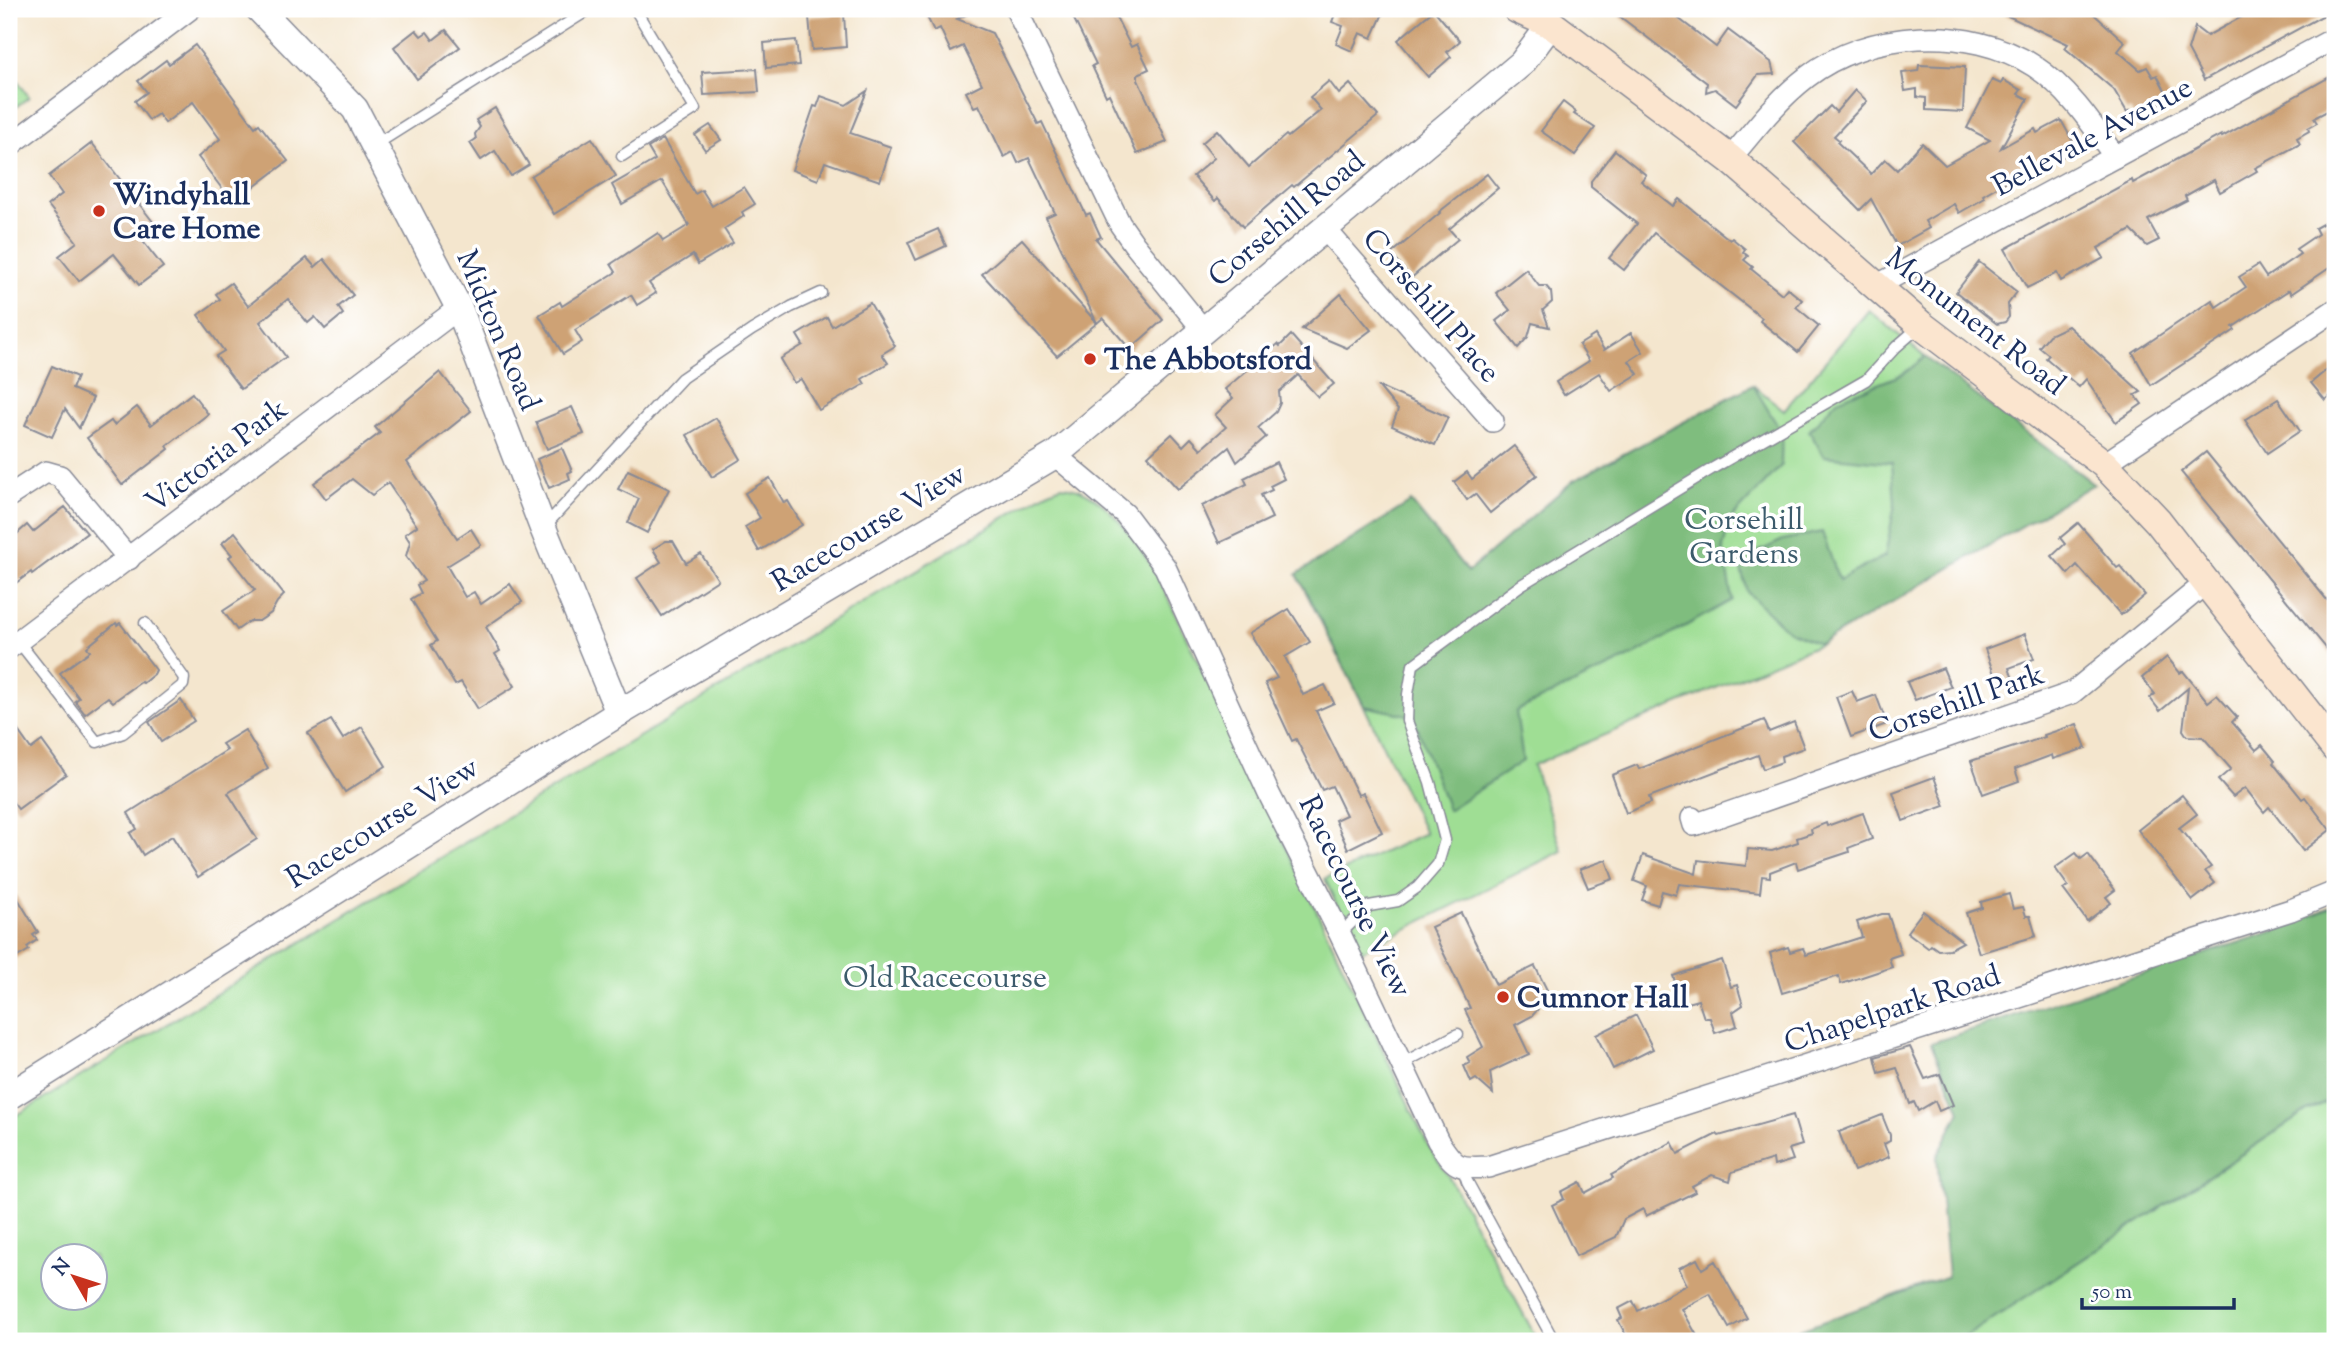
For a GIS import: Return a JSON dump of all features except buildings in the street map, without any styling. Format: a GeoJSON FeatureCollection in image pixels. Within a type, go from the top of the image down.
{"type":"FeatureCollection","features":[{"type":"Feature","properties":{"kind":"main road","name":"Monument Road"},"geometry":{"type":"LineString","coordinates":[[1517,9],[1551,24],[1731,159],[1921,325],[2104,464],[2158,520],[2335,748]]}},
{"type":"Feature","properties":{"kind":"street"},"geometry":{"type":"LineString","coordinates":[[9,145],[190,9]]}},
{"type":"Feature","properties":{"kind":"street","name":"Midton Road"},"geometry":{"type":"LineString","coordinates":[[259,9],[355,109],[459,308],[543,528],[619,713]]}},
{"type":"Feature","properties":{"kind":"street"},"geometry":{"type":"LineString","coordinates":[[1016,9],[1120,224],[1203,331]]}},
{"type":"Feature","properties":{"kind":"street","name":"Corsehill Road"},"geometry":{"type":"LineString","coordinates":[[1055,455],[1522,63],[1551,24]]}},
{"type":"Feature","properties":{"kind":"street"},"geometry":{"type":"LineString","coordinates":[[1731,159],[1772,109],[1808,76],[1842,56],[1888,41],[1939,37],[1987,45],[2034,66],[2080,107],[2115,157]]}},
{"type":"Feature","properties":{"kind":"street","name":"Bellevale Avenue"},"geometry":{"type":"LineString","coordinates":[[1876,286],[2335,38]]}},
{"type":"Feature","properties":{"kind":"street","name":"Corsehill Place"},"geometry":{"type":"LineString","coordinates":[[1325,229],[1493,421]]}},
{"type":"Feature","properties":{"kind":"street","name":"Victoria Park"},"geometry":{"type":"LineString","coordinates":[[13,644],[459,308]]}},
{"type":"Feature","properties":{"kind":"street"},"geometry":{"type":"LineString","coordinates":[[2104,464],[2335,310]]}},
{"type":"Feature","properties":{"kind":"street","name":"Racecourse View"},"geometry":{"type":"LineString","coordinates":[[9,1096],[619,713],[1055,455],[1125,514],[1165,567],[1268,792],[1340,934],[1438,1141],[1456,1165],[1463,1168]]}},
{"type":"Feature","properties":{"kind":"street"},"geometry":{"type":"LineString","coordinates":[[9,496],[46,472],[60,476],[129,559]]}},
{"type":"Feature","properties":{"kind":"street","name":"Corsehill Park"},"geometry":{"type":"LineString","coordinates":[[1695,829],[2072,692],[2207,582]]}},
{"type":"Feature","properties":{"kind":"street","name":"Chapelpark Road"},"geometry":{"type":"LineString","coordinates":[[1463,1168],[1488,1167],[1839,1056],[2291,910],[2335,892]]}},
{"type":"Feature","properties":{"kind":"lane"},"geometry":{"type":"LineString","coordinates":[[375,145],[590,9]]}},
{"type":"Feature","properties":{"kind":"lane"},"geometry":{"type":"LineString","coordinates":[[622,156],[695,109],[635,9]]}},
{"type":"Feature","properties":{"kind":"lane"},"geometry":{"type":"LineString","coordinates":[[543,528],[682,378],[791,307],[821,293]]}},
{"type":"Feature","properties":{"kind":"lane"},"geometry":{"type":"LineString","coordinates":[[1340,934],[1369,906],[1398,901],[1418,887],[1438,864],[1445,840],[1430,782],[1407,721],[1413,665],[1521,585],[1715,467],[1866,380],[1896,347],[1921,325]]}},
{"type":"Feature","properties":{"kind":"lane"},"geometry":{"type":"LineString","coordinates":[[13,644],[97,741],[123,733],[183,685],[184,678],[145,623]]}},
{"type":"Feature","properties":{"kind":"lane"},"geometry":{"type":"LineString","coordinates":[[1401,1064],[1458,1034]]}},
{"type":"Feature","properties":{"kind":"lane"},"geometry":{"type":"LineString","coordinates":[[1463,1168],[1467,1181],[1554,1341]]}},
{"type":"Feature","properties":{"kind":"green space"},"geometry":{"type":"Polygon","coordinates":[[[11,71],[29,97],[9,112],[9,72],[11,71]]]}},
{"type":"Feature","properties":{"kind":"green space","name":"Corsehill Gardens"},"geometry":{"type":"Polygon","coordinates":[[[1869,310],[1925,357],[2094,484],[1820,644],[1533,765],[1562,851],[1358,953],[1325,879],[1425,833],[1297,574],[1411,502],[1468,572],[1573,481],[1753,385],[1784,410],[1869,310]]]}},
{"type":"Feature","properties":{"kind":"green space"},"geometry":{"type":"Polygon","coordinates":[[[1925,357],[2094,484],[1820,644],[1788,631],[1747,592],[1739,561],[1783,540],[1822,532],[1839,580],[1885,556],[1895,504],[1892,463],[1824,456],[1809,431],[1837,400],[1903,374],[1925,357]]]}},
{"type":"Feature","properties":{"kind":"green space"},"geometry":{"type":"Polygon","coordinates":[[[1753,385],[1782,433],[1781,466],[1731,519],[1723,547],[1732,600],[1632,656],[1516,711],[1523,761],[1448,810],[1413,716],[1364,706],[1297,574],[1411,502],[1468,572],[1573,481],[1753,385]]]}},
{"type":"Feature","properties":{"kind":"green space","name":"Old Racecourse"},"geometry":{"type":"Polygon","coordinates":[[[1061,486],[1076,488],[1090,495],[1116,517],[1155,571],[1428,1145],[1449,1177],[1538,1341],[9,1341],[9,1120],[1047,492],[1061,486]]]}},
{"type":"Feature","properties":{"kind":"green space"},"geometry":{"type":"Polygon","coordinates":[[[2335,905],[2335,1099],[2307,1111],[1959,1341],[1770,1341],[1948,1276],[1937,1157],[1960,1111],[1931,1043],[2283,928],[2335,905]]]}},
{"type":"Feature","properties":{"kind":"green space"},"geometry":{"type":"Polygon","coordinates":[[[2335,1099],[2335,1341],[1959,1341],[2307,1111],[2335,1099]]]}},
{"type":"Feature","properties":{"kind":"place","name":"Windyhall Care Home"},"geometry":{"type":"Point","coordinates":[99,211]}},
{"type":"Feature","properties":{"kind":"place","name":"The Abbotsford"},"geometry":{"type":"Point","coordinates":[1090,359]}},
{"type":"Feature","properties":{"kind":"place","name":"Cumnor Hall"},"geometry":{"type":"Point","coordinates":[1503,997]}}]}
